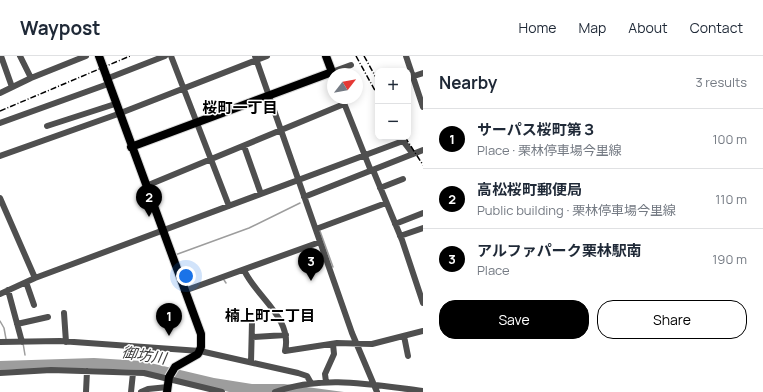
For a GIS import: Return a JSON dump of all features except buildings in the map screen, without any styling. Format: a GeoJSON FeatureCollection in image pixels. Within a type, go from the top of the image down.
{"type":"FeatureCollection","features":[{"type":"Feature","properties":{"kind":"main road"},"geometry":{"type":"LineString","coordinates":[[99,56],[118,114],[201,334],[200,351],[196,356],[182,362],[174,368],[169,378],[167,390]]}},
{"type":"Feature","properties":{"kind":"main road"},"geometry":{"type":"LineString","coordinates":[[326,56],[330,68]]}},
{"type":"Feature","properties":{"kind":"main road"},"geometry":{"type":"LineString","coordinates":[[131,147],[327,75]]}},
{"type":"Feature","properties":{"kind":"street"},"geometry":{"type":"LineString","coordinates":[[1,56],[12,87]]}},
{"type":"Feature","properties":{"kind":"street"},"geometry":{"type":"LineString","coordinates":[[20,56],[31,78]]}},
{"type":"Feature","properties":{"kind":"street"},"geometry":{"type":"LineString","coordinates":[[0,93],[31,78],[86,56]]}},
{"type":"Feature","properties":{"kind":"street"},"geometry":{"type":"LineString","coordinates":[[0,123],[107,81],[165,56]]}},
{"type":"Feature","properties":{"kind":"street"},"geometry":{"type":"LineString","coordinates":[[171,56],[230,206]]}},
{"type":"Feature","properties":{"kind":"street"},"geometry":{"type":"LineString","coordinates":[[0,156],[118,114],[184,89],[256,58],[267,56]]}},
{"type":"Feature","properties":{"kind":"street"},"geometry":{"type":"LineString","coordinates":[[406,56],[414,76],[423,107]]}},
{"type":"Feature","properties":{"kind":"street"},"geometry":{"type":"LineString","coordinates":[[256,58],[356,343],[360,348],[377,392]]}},
{"type":"Feature","properties":{"kind":"street"},"geometry":{"type":"LineString","coordinates":[[344,68],[351,65]]}},
{"type":"Feature","properties":{"kind":"street"},"geometry":{"type":"LineString","coordinates":[[414,76],[423,73]]}},
{"type":"Feature","properties":{"kind":"street"},"geometry":{"type":"LineString","coordinates":[[48,126],[115,104]]}},
{"type":"Feature","properties":{"kind":"street"},"geometry":{"type":"LineString","coordinates":[[146,186],[244,146],[337,104]]}},
{"type":"Feature","properties":{"kind":"street"},"geometry":{"type":"LineString","coordinates":[[344,104],[364,155],[380,188],[420,284],[423,303]]}},
{"type":"Feature","properties":{"kind":"street"},"geometry":{"type":"LineString","coordinates":[[0,294],[35,278],[403,141],[413,154]]}},
{"type":"Feature","properties":{"kind":"street"},"geometry":{"type":"LineString","coordinates":[[244,146],[261,194]]}},
{"type":"Feature","properties":{"kind":"street"},"geometry":{"type":"LineString","coordinates":[[304,197],[423,150]]}},
{"type":"Feature","properties":{"kind":"street"},"geometry":{"type":"LineString","coordinates":[[380,188],[403,179]]}},
{"type":"Feature","properties":{"kind":"street"},"geometry":{"type":"LineString","coordinates":[[0,198],[35,278]]}},
{"type":"Feature","properties":{"kind":"street"},"geometry":{"type":"LineString","coordinates":[[317,232],[386,203]]}},
{"type":"Feature","properties":{"kind":"street"},"geometry":{"type":"LineString","coordinates":[[395,224],[423,213]]}},
{"type":"Feature","properties":{"kind":"street"},"geometry":{"type":"LineString","coordinates":[[400,236],[422,231]]}},
{"type":"Feature","properties":{"kind":"street"},"geometry":{"type":"LineString","coordinates":[[184,291],[320,242]]}},
{"type":"Feature","properties":{"kind":"street"},"geometry":{"type":"LineString","coordinates":[[244,270],[270,304],[286,335],[287,342],[285,351],[333,344],[372,344],[423,331]]}},
{"type":"Feature","properties":{"kind":"street"},"geometry":{"type":"LineString","coordinates":[[26,282],[34,305]]}},
{"type":"Feature","properties":{"kind":"street"},"geometry":{"type":"LineString","coordinates":[[8,290],[22,342]]}},
{"type":"Feature","properties":{"kind":"street"},"geometry":{"type":"LineString","coordinates":[[64,314],[66,342]]}},
{"type":"Feature","properties":{"kind":"street"},"geometry":{"type":"LineString","coordinates":[[17,324],[48,317]]}},
{"type":"Feature","properties":{"kind":"street"},"geometry":{"type":"LineString","coordinates":[[252,322],[252,362]]}},
{"type":"Feature","properties":{"kind":"street"},"geometry":{"type":"LineString","coordinates":[[252,337],[286,335]]}},
{"type":"Feature","properties":{"kind":"street"},"geometry":{"type":"LineString","coordinates":[[404,336],[408,356]]}},
{"type":"Feature","properties":{"kind":"street"},"geometry":{"type":"LineString","coordinates":[[0,342],[66,342],[200,351],[307,376],[311,383]]}},
{"type":"Feature","properties":{"kind":"street"},"geometry":{"type":"LineString","coordinates":[[326,382],[326,374],[334,354],[333,344]]}},
{"type":"Feature","properties":{"kind":"street"},"geometry":{"type":"LineString","coordinates":[[0,373],[51,370],[87,370],[133,373],[169,378],[222,392]]}},
{"type":"Feature","properties":{"kind":"street"},"geometry":{"type":"LineString","coordinates":[[86,392],[87,370]]}},
{"type":"Feature","properties":{"kind":"street"},"geometry":{"type":"LineString","coordinates":[[131,392],[133,373]]}},
{"type":"Feature","properties":{"kind":"street"},"geometry":{"type":"LineString","coordinates":[[275,392],[298,385],[326,382],[374,384],[423,391]]}},
{"type":"Feature","properties":{"kind":"street"},"geometry":{"type":"LineString","coordinates":[[141,392],[148,389],[167,390]]}},
{"type":"Feature","properties":{"kind":"shaded area"},"geometry":{"type":"Polygon","coordinates":[[[94,358],[142,361],[214,378],[252,384],[284,384],[344,392],[229,392],[142,370],[70,368],[0,370],[0,361],[94,358]]]}},
{"type":"Feature","properties":{"kind":"waterway"},"geometry":{"type":"LineString","coordinates":[[175,255],[249,228],[300,203]]}},
{"type":"Feature","properties":{"kind":"waterway"},"geometry":{"type":"LineString","coordinates":[[320,231],[333,267]]}},
{"type":"Feature","properties":{"kind":"waterway"},"geometry":{"type":"LineString","coordinates":[[0,321],[4,328],[6,339]]}},
{"type":"Feature","properties":{"kind":"waterway"},"geometry":{"type":"LineString","coordinates":[[23,343],[25,355]]}},
{"type":"Feature","properties":{"kind":"railway"},"geometry":{"type":"LineString","coordinates":[[0,111],[130,56]]}},
{"type":"Feature","properties":{"kind":"railway"},"geometry":{"type":"LineString","coordinates":[[356,56],[375,91]]}},
{"type":"Feature","properties":{"kind":"railway"},"geometry":{"type":"LineString","coordinates":[[364,56],[375,76]]}},
{"type":"Feature","properties":{"kind":"railway"},"geometry":{"type":"LineString","coordinates":[[407,140],[423,165]]}},
{"type":"Feature","properties":{"kind":"place","name":"高松桜町郵便局"},"geometry":{"type":"Point","coordinates":[149,217]}},
{"type":"Feature","properties":{"kind":"place","name":"アルファパーク栗林駅南"},"geometry":{"type":"Point","coordinates":[311,281]}},
{"type":"Feature","properties":{"kind":"place","name":"サーパス桜町第３"},"geometry":{"type":"Point","coordinates":[169,336]}},
{"type":"Feature","properties":{"kind":"district","name":"桜町一丁目"},"geometry":{"type":"Point","coordinates":[240,107]}},
{"type":"Feature","properties":{"kind":"district","name":"楠上町二丁目"},"geometry":{"type":"Point","coordinates":[270,315]}},
{"type":"Feature","properties":{"kind":"water label","name":"御坊川"},"geometry":{"type":"Point","coordinates":[144,355]}}]}
